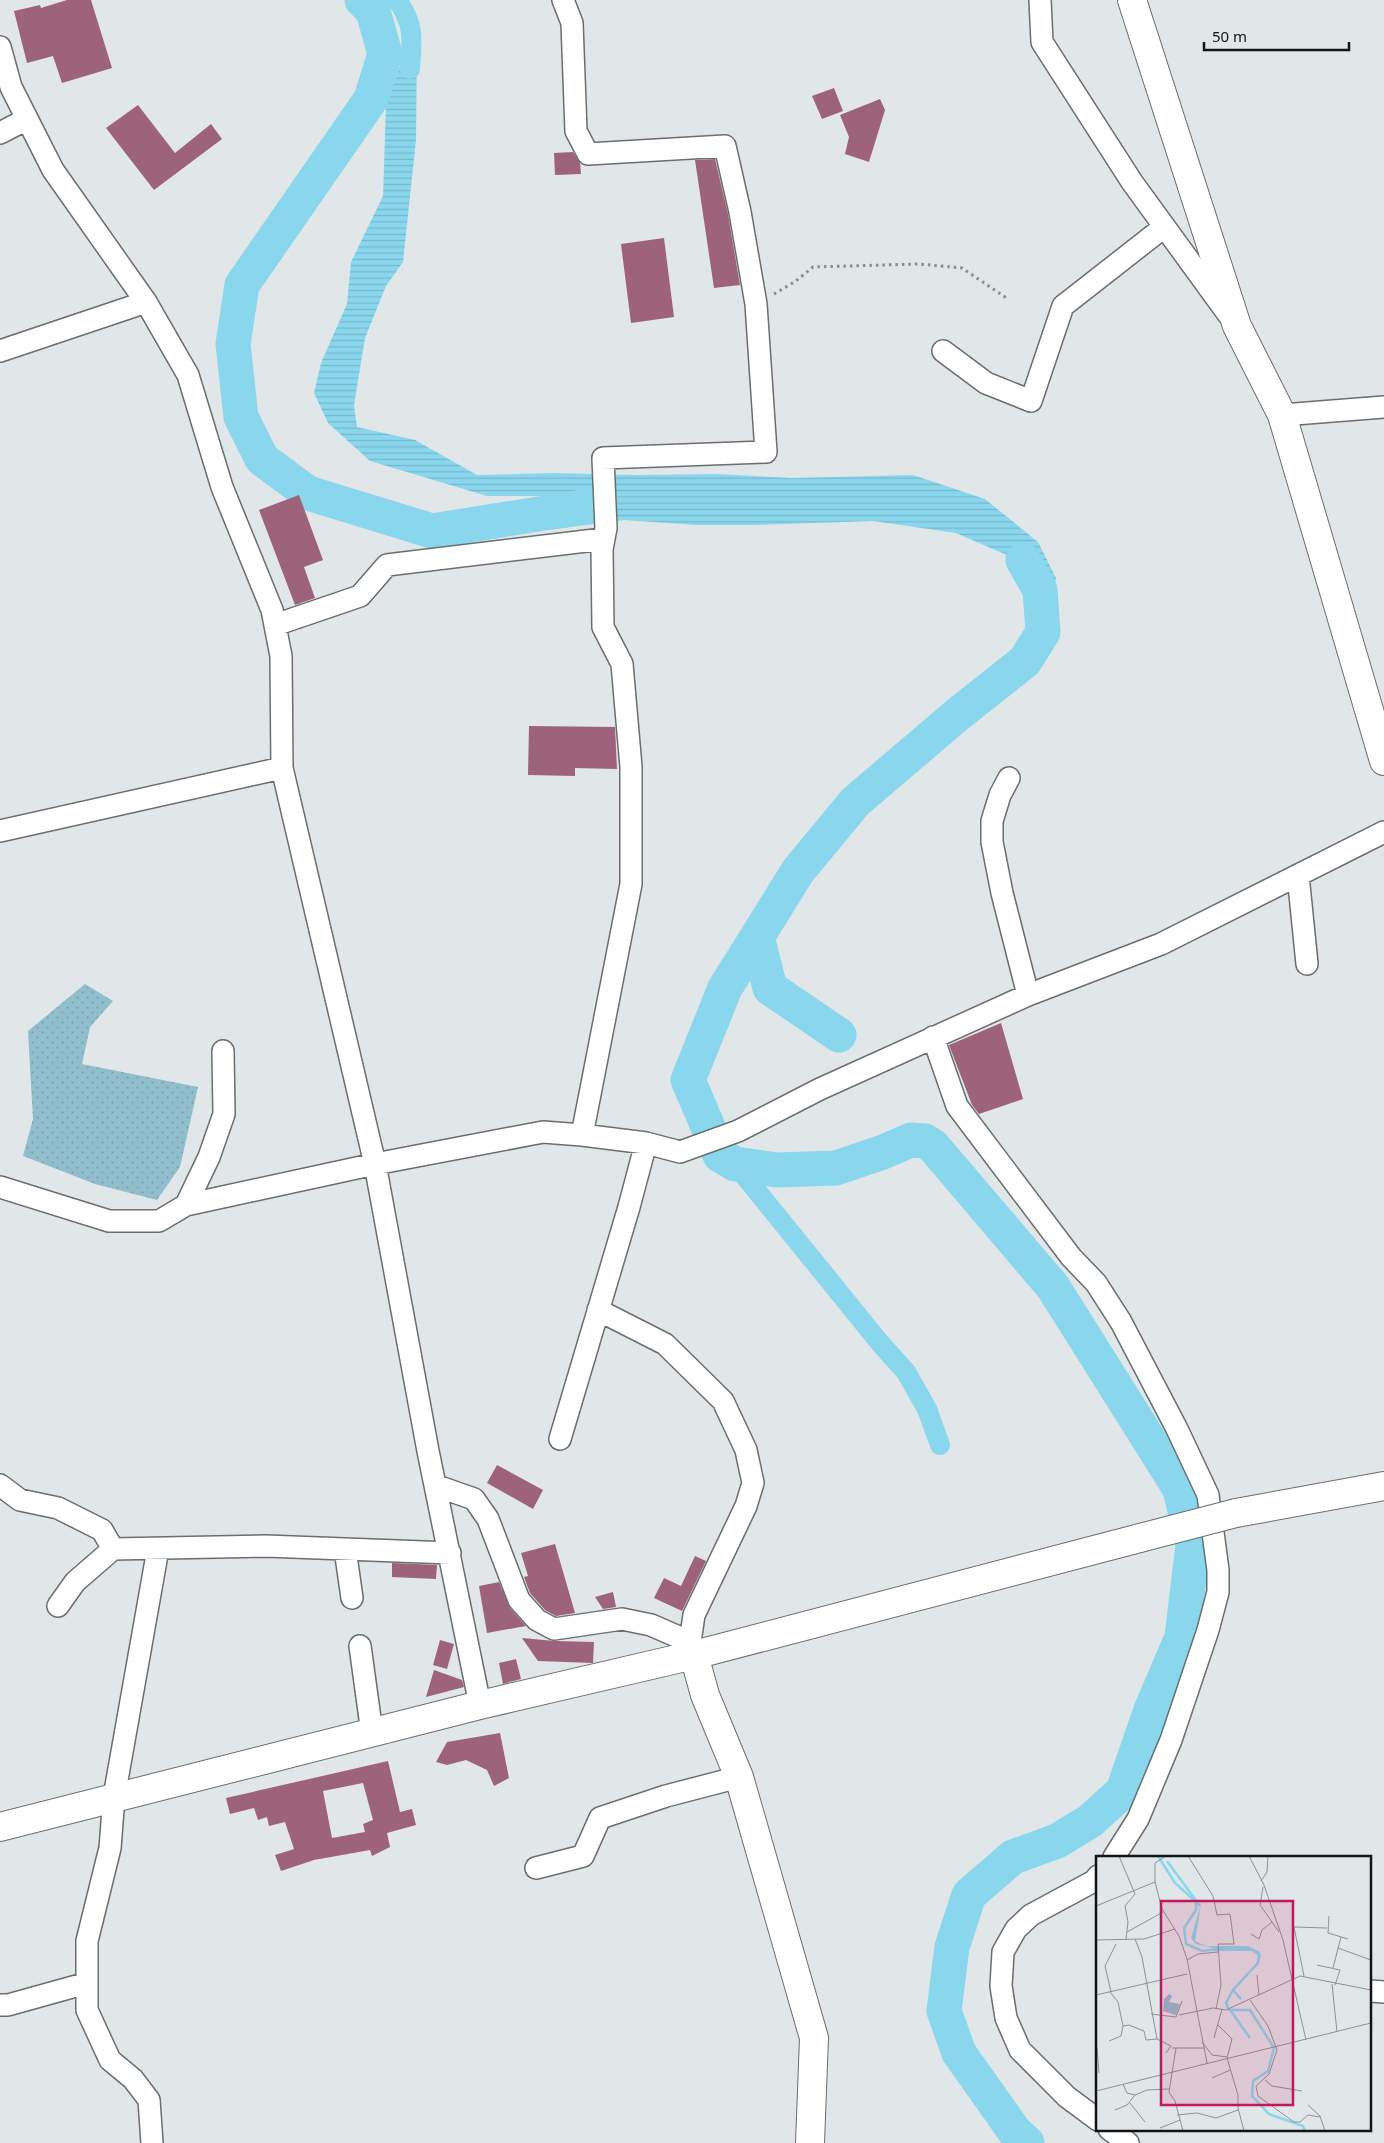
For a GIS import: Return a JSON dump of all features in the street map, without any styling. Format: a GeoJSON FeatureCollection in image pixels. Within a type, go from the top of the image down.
{"type":"FeatureCollection","features":[{"type":"Feature","properties":{"kind":"main road"},"geometry":{"type":"LineString","coordinates":[[1132,0],[1237,326],[1282,415],[1384,761]]}},
{"type":"Feature","properties":{"kind":"main road"},"geometry":{"type":"LineString","coordinates":[[0,1827],[372,1733],[692,1649],[1236,1513],[1384,1486]]}},
{"type":"Feature","properties":{"kind":"main road"},"geometry":{"type":"LineString","coordinates":[[692,1649],[705,1695],[739,1778],[814,2038],[810,2143]]}},
{"type":"Feature","properties":{"kind":"street"},"geometry":{"type":"LineString","coordinates":[[563,0],[572,23],[576,131],[588,154],[725,146],[740,212],[756,304],[766,452],[603,458],[605,534],[603,627],[622,664],[632,767],[632,884],[582,1135]]}},
{"type":"Feature","properties":{"kind":"street"},"geometry":{"type":"LineString","coordinates":[[1040,0],[1042,42],[1132,182],[1237,326]]}},
{"type":"Feature","properties":{"kind":"street"},"geometry":{"type":"LineString","coordinates":[[0,47],[11,87],[53,170],[146,302],[188,375],[222,487],[272,610],[281,656],[282,768],[375,1164],[428,1451],[437,1486],[480,1705]]}},
{"type":"Feature","properties":{"kind":"street"},"geometry":{"type":"LineString","coordinates":[[0,133],[27,119]]}},
{"type":"Feature","properties":{"kind":"street"},"geometry":{"type":"LineString","coordinates":[[943,351],[986,383],[1031,401],[1063,306],[1164,227]]}},
{"type":"Feature","properties":{"kind":"street"},"geometry":{"type":"LineString","coordinates":[[0,351],[146,302]]}},
{"type":"Feature","properties":{"kind":"street"},"geometry":{"type":"LineString","coordinates":[[1282,415],[1384,407]]}},
{"type":"Feature","properties":{"kind":"street"},"geometry":{"type":"LineString","coordinates":[[275,625],[360,596],[387,565],[605,534]]}},
{"type":"Feature","properties":{"kind":"street"},"geometry":{"type":"LineString","coordinates":[[0,831],[282,768]]}},
{"type":"Feature","properties":{"kind":"street"},"geometry":{"type":"LineString","coordinates":[[1009,778],[1000,795],[992,821],[992,842],[1002,893],[1028,995]]}},
{"type":"Feature","properties":{"kind":"street"},"geometry":{"type":"LineString","coordinates":[[0,1188],[109,1220],[159,1220],[186,1206],[375,1164],[543,1132],[646,1143],[680,1152],[738,1130],[820,1089],[1028,995],[1161,944],[1384,832]]}},
{"type":"Feature","properties":{"kind":"street"},"geometry":{"type":"LineString","coordinates":[[1298,875],[1306,964]]}},
{"type":"Feature","properties":{"kind":"street"},"geometry":{"type":"LineString","coordinates":[[933,1037],[957,1106],[1071,1257],[1096,1283],[1121,1322],[1177,1429],[1208,1495],[1218,1570],[1218,1592],[1208,1630],[1171,1740],[1142,1811],[1115,1856]]}},
{"type":"Feature","properties":{"kind":"street"},"geometry":{"type":"LineString","coordinates":[[186,1206],[209,1157],[224,1114],[223,1051]]}},
{"type":"Feature","properties":{"kind":"street"},"geometry":{"type":"LineString","coordinates":[[560,1439],[646,1143]]}},
{"type":"Feature","properties":{"kind":"street"},"geometry":{"type":"LineString","coordinates":[[437,1486],[474,1499],[488,1519],[519,1600],[538,1620],[554,1629],[622,1618],[651,1625],[692,1649],[694,1615],[746,1506],[753,1483],[746,1450],[723,1401],[666,1344],[598,1310]]}},
{"type":"Feature","properties":{"kind":"street"},"geometry":{"type":"LineString","coordinates":[[0,1485],[20,1500],[58,1508],[102,1530],[113,1549]]}},
{"type":"Feature","properties":{"kind":"street"},"geometry":{"type":"LineString","coordinates":[[58,1606],[75,1582],[113,1549],[266,1546],[450,1553]]}},
{"type":"Feature","properties":{"kind":"street"},"geometry":{"type":"LineString","coordinates":[[152,2143],[148,2100],[134,2079],[110,2060],[87,2010],[87,1940],[110,1848],[114,1797],[158,1549]]}},
{"type":"Feature","properties":{"kind":"street"},"geometry":{"type":"LineString","coordinates":[[345,1549],[352,1598]]}},
{"type":"Feature","properties":{"kind":"street"},"geometry":{"type":"LineString","coordinates":[[360,1646],[372,1733]]}},
{"type":"Feature","properties":{"kind":"street"},"geometry":{"type":"LineString","coordinates":[[536,1868],[583,1856],[600,1818],[666,1796],[739,1778]]}},
{"type":"Feature","properties":{"kind":"street"},"geometry":{"type":"LineString","coordinates":[[1096,1882],[1031,1915],[1016,1929],[1003,1952],[1001,1986],[1006,2018],[1020,2050],[1067,2097],[1096,2119]]}},
{"type":"Feature","properties":{"kind":"street"},"geometry":{"type":"LineString","coordinates":[[0,2005],[8,2005],[87,1982]]}},
{"type":"Feature","properties":{"kind":"street"},"geometry":{"type":"LineString","coordinates":[[1111,2130],[1128,2143]]}},
{"type":"Feature","properties":{"kind":"path"},"geometry":{"type":"LineString","coordinates":[[756,304],[796,281],[813,267],[919,264],[962,268],[1008,299]]}},
{"type":"Feature","properties":{"kind":"shaded area"},"geometry":{"type":"Polygon","coordinates":[[[417,41],[416,140],[403,262],[386,286],[365,338],[354,405],[357,427],[415,440],[477,475],[553,473],[717,474],[792,478],[913,475],[985,499],[1038,542],[1056,578],[1053,609],[1027,598],[1009,556],[956,533],[873,521],[697,525],[624,520],[548,530],[550,496],[487,496],[370,461],[328,423],[314,393],[321,363],[347,304],[351,262],[383,196],[386,106],[408,42],[417,41]]]}},
{"type":"Feature","properties":{"kind":"shaded area"},"geometry":{"type":"Polygon","coordinates":[[[85,984],[113,1001],[90,1027],[82,1064],[198,1087],[180,1167],[157,1200],[95,1184],[23,1156],[33,1119],[28,1031],[85,984]]]}},
{"type":"Feature","properties":{"kind":"building"},"geometry":{"type":"Polygon","coordinates":[[[67,0],[91,0],[112,68],[62,83],[53,56],[27,63],[14,11],[40,5],[41,8],[67,0]]]}},
{"type":"Feature","properties":{"kind":"building"},"geometry":{"type":"Polygon","coordinates":[[[834,88],[843,111],[822,119],[812,96],[834,88]]]}},
{"type":"Feature","properties":{"kind":"building"},"geometry":{"type":"Polygon","coordinates":[[[880,99],[885,110],[869,162],[845,154],[849,137],[840,115],[880,99]]]}},
{"type":"Feature","properties":{"kind":"building"},"geometry":{"type":"Polygon","coordinates":[[[138,105],[175,153],[211,124],[222,139],[154,190],[106,128],[138,105]]]}},
{"type":"Feature","properties":{"kind":"building"},"geometry":{"type":"Polygon","coordinates":[[[573,152],[580,163],[581,174],[555,175],[554,153],[573,152]]]}},
{"type":"Feature","properties":{"kind":"building"},"geometry":{"type":"Polygon","coordinates":[[[715,159],[728,214],[740,285],[714,288],[695,160],[715,159]]]}},
{"type":"Feature","properties":{"kind":"building"},"geometry":{"type":"Polygon","coordinates":[[[664,238],[674,317],[631,323],[621,244],[664,238]]]}},
{"type":"Feature","properties":{"kind":"building"},"geometry":{"type":"Polygon","coordinates":[[[299,495],[323,560],[304,567],[315,598],[295,605],[259,510],[299,495]]]}},
{"type":"Feature","properties":{"kind":"building"},"geometry":{"type":"Polygon","coordinates":[[[529,726],[615,727],[617,769],[575,768],[575,776],[528,775],[529,726]]]}},
{"type":"Feature","properties":{"kind":"building"},"geometry":{"type":"Polygon","coordinates":[[[1001,1023],[1023,1099],[979,1114],[972,1105],[949,1045],[1001,1023]]]}},
{"type":"Feature","properties":{"kind":"building"},"geometry":{"type":"Polygon","coordinates":[[[497,1465],[543,1490],[533,1509],[487,1483],[497,1465]]]}},
{"type":"Feature","properties":{"kind":"building"},"geometry":{"type":"Polygon","coordinates":[[[555,1544],[575,1613],[556,1616],[545,1610],[530,1593],[524,1577],[528,1576],[521,1553],[555,1544]]]}},
{"type":"Feature","properties":{"kind":"building"},"geometry":{"type":"Polygon","coordinates":[[[695,1556],[706,1561],[682,1611],[654,1598],[664,1578],[681,1586],[695,1556]]]}},
{"type":"Feature","properties":{"kind":"building"},"geometry":{"type":"Polygon","coordinates":[[[392,1563],[437,1565],[436,1579],[392,1577],[392,1563]]]}},
{"type":"Feature","properties":{"kind":"building"},"geometry":{"type":"Polygon","coordinates":[[[499,1582],[510,1608],[526,1626],[487,1633],[479,1586],[499,1582]]]}},
{"type":"Feature","properties":{"kind":"building"},"geometry":{"type":"Polygon","coordinates":[[[613,1592],[616,1607],[603,1609],[595,1597],[613,1592]]]}},
{"type":"Feature","properties":{"kind":"building"},"geometry":{"type":"Polygon","coordinates":[[[522,1638],[594,1642],[593,1663],[538,1661],[522,1638]]]}},
{"type":"Feature","properties":{"kind":"building"},"geometry":{"type":"Polygon","coordinates":[[[440,1640],[454,1644],[447,1669],[433,1665],[440,1640]]]}},
{"type":"Feature","properties":{"kind":"building"},"geometry":{"type":"Polygon","coordinates":[[[516,1659],[521,1679],[503,1684],[499,1663],[516,1659]]]}},
{"type":"Feature","properties":{"kind":"building"},"geometry":{"type":"Polygon","coordinates":[[[434,1670],[462,1680],[464,1687],[426,1697],[434,1670]]]}},
{"type":"Feature","properties":{"kind":"building"},"geometry":{"type":"Polygon","coordinates":[[[500,1733],[509,1778],[494,1786],[487,1770],[466,1760],[447,1765],[436,1762],[447,1742],[500,1733]]]}},
{"type":"Feature","properties":{"kind":"building"},"geometry":{"type":"Polygon","coordinates":[[[388,1761],[400,1812],[412,1809],[416,1825],[387,1833],[390,1847],[372,1856],[370,1850],[314,1860],[281,1871],[275,1855],[294,1849],[285,1822],[269,1826],[267,1817],[258,1820],[254,1808],[230,1814],[226,1798],[388,1761]],[[363,1783],[323,1791],[332,1838],[365,1832],[363,1824],[373,1820],[363,1783]]]}},
{"type":"Feature","properties":{"kind":"waterway"},"geometry":{"type":"LineString","coordinates":[[362,0],[373,11],[385,54],[371,99],[242,285],[233,344],[241,417],[262,459],[308,493],[432,531],[595,505]]}},
{"type":"Feature","properties":{"kind":"waterway"},"geometry":{"type":"LineString","coordinates":[[397,0],[410,25],[412,41],[410,69]]}},
{"type":"Feature","properties":{"kind":"waterway"},"geometry":{"type":"LineString","coordinates":[[839,1035],[770,988],[757,937],[798,871],[855,802],[957,715],[1025,661],[1043,632],[1040,590],[1023,560]]}},
{"type":"Feature","properties":{"kind":"waterway"},"geometry":{"type":"LineString","coordinates":[[757,937],[725,988],[688,1080],[720,1155],[735,1164],[777,1170],[836,1168],[911,1140],[925,1141],[933,1146],[1053,1287],[1180,1489],[1193,1545],[1182,1637],[1151,1710],[1123,1791],[1090,1821],[1057,1841],[1013,1857],[969,1895],[952,1947],[944,2011],[959,2053],[1015,2132],[1027,2143]]}},
{"type":"Feature","properties":{"kind":"waterway"},"geometry":{"type":"LineString","coordinates":[[735,1164],[880,1343],[906,1372],[927,1409],[940,1445]]}}]}
